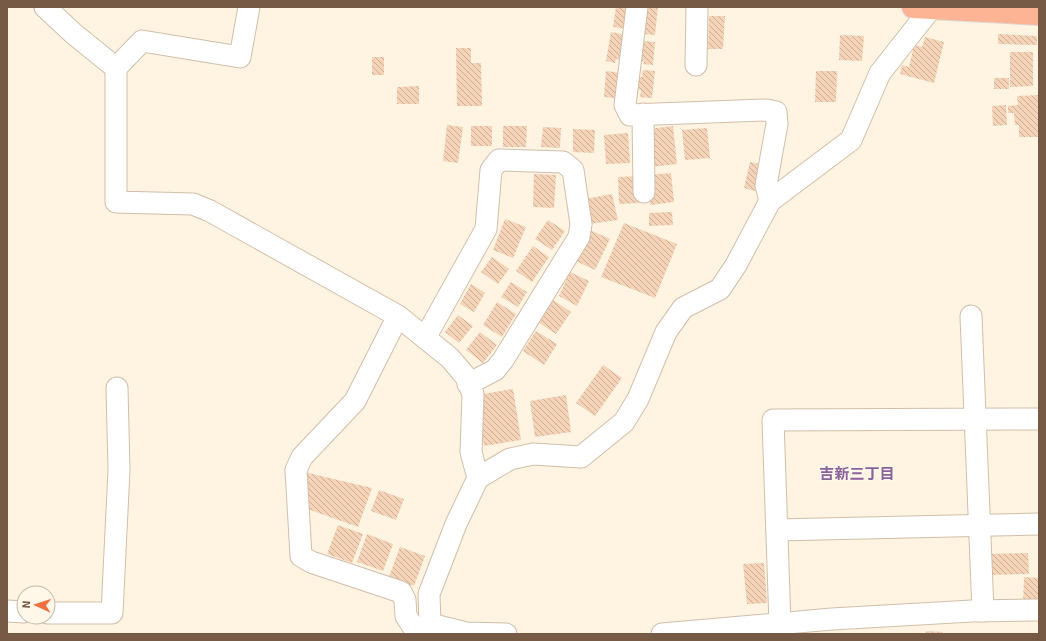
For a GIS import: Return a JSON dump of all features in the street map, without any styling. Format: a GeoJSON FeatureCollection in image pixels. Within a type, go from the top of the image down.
{"type":"FeatureCollection","features":[{"type":"Feature","properties":{"kind":"highway"},"geometry":{"type":"LineString","coordinates":[[925,7],[1039,14]]}},
{"type":"Feature","properties":{"kind":"street"},"geometry":{"type":"LineString","coordinates":[[45,7],[74,34],[116,68]]}},
{"type":"Feature","properties":{"kind":"street"},"geometry":{"type":"LineString","coordinates":[[249,7],[240,57],[142,41],[116,68],[116,202],[193,204],[198,206],[210,211],[398,316],[450,358],[466,377],[473,394],[470,452],[478,478]]}},
{"type":"Feature","properties":{"kind":"street"},"geometry":{"type":"LineString","coordinates":[[637,7],[625,105],[630,115],[767,110],[776,112],[777,124],[766,185],[770,201]]}},
{"type":"Feature","properties":{"kind":"street"},"geometry":{"type":"LineString","coordinates":[[696,65],[698,7]]}},
{"type":"Feature","properties":{"kind":"street"},"geometry":{"type":"LineString","coordinates":[[420,629],[429,594],[456,524],[478,478],[510,459],[533,454],[581,457],[624,422],[638,399],[666,332],[683,308],[720,289],[736,265],[770,201],[852,140],[880,73],[925,7]]}},
{"type":"Feature","properties":{"kind":"street"},"geometry":{"type":"LineString","coordinates":[[643,114],[644,192]]}},
{"type":"Feature","properties":{"kind":"street"},"geometry":{"type":"LineString","coordinates":[[425,338],[486,229],[491,170],[499,160],[562,162],[573,170],[581,224],[579,236],[503,360],[495,370],[468,384]]}},
{"type":"Feature","properties":{"kind":"street"},"geometry":{"type":"LineString","coordinates":[[398,316],[355,400],[302,458],[296,470],[301,556],[311,562],[400,592],[406,600],[406,616],[420,629],[466,633],[506,634]]}},
{"type":"Feature","properties":{"kind":"street"},"geometry":{"type":"LineString","coordinates":[[971,316],[983,611]]}},
{"type":"Feature","properties":{"kind":"street"},"geometry":{"type":"LineString","coordinates":[[56,613],[112,613],[119,470],[117,388]]}},
{"type":"Feature","properties":{"kind":"street"},"geometry":{"type":"LineString","coordinates":[[780,624],[774,420],[1039,419]]}},
{"type":"Feature","properties":{"kind":"street"},"geometry":{"type":"LineString","coordinates":[[777,530],[1039,524]]}},
{"type":"Feature","properties":{"kind":"street"},"geometry":{"type":"LineString","coordinates":[[662,634],[832,619],[983,611],[1039,610]]}},
{"type":"Feature","properties":{"kind":"building"},"geometry":{"type":"Polygon","coordinates":[[[616,7],[631,7],[628,29],[613,27],[616,7]]]}},
{"type":"Feature","properties":{"kind":"building"},"geometry":{"type":"Polygon","coordinates":[[[646,7],[658,7],[655,35],[644,34],[646,7]]]}},
{"type":"Feature","properties":{"kind":"building"},"geometry":{"type":"Polygon","coordinates":[[[709,16],[725,16],[723,49],[708,49],[709,16]]]}},
{"type":"Feature","properties":{"kind":"building"},"geometry":{"type":"Polygon","coordinates":[[[611,32],[627,35],[623,60],[616,59],[615,63],[606,61],[611,32]]]}},
{"type":"Feature","properties":{"kind":"building"},"geometry":{"type":"Polygon","coordinates":[[[998,34],[1037,36],[1037,45],[998,44],[998,34]]]}},
{"type":"Feature","properties":{"kind":"building"},"geometry":{"type":"Polygon","coordinates":[[[840,35],[864,36],[862,61],[839,60],[840,35]]]}},
{"type":"Feature","properties":{"kind":"building"},"geometry":{"type":"Polygon","coordinates":[[[925,37],[944,42],[934,83],[900,74],[902,65],[909,67],[914,45],[922,47],[925,37]]]}},
{"type":"Feature","properties":{"kind":"building"},"geometry":{"type":"Polygon","coordinates":[[[643,41],[655,42],[653,65],[643,64],[644,61],[641,61],[643,41]]]}},
{"type":"Feature","properties":{"kind":"building"},"geometry":{"type":"Polygon","coordinates":[[[456,48],[471,48],[471,63],[481,63],[482,106],[457,106],[456,48]]]}},
{"type":"Feature","properties":{"kind":"building"},"geometry":{"type":"Polygon","coordinates":[[[1010,52],[1033,52],[1033,86],[1010,87],[1010,52]]]}},
{"type":"Feature","properties":{"kind":"building"},"geometry":{"type":"Polygon","coordinates":[[[372,57],[384,57],[384,75],[372,75],[372,57]]]}},
{"type":"Feature","properties":{"kind":"building"},"geometry":{"type":"Polygon","coordinates":[[[643,70],[655,71],[652,98],[640,97],[641,90],[637,90],[638,77],[642,77],[643,70]]]}},
{"type":"Feature","properties":{"kind":"building"},"geometry":{"type":"Polygon","coordinates":[[[606,71],[622,73],[620,92],[615,91],[615,98],[604,97],[606,71]]]}},
{"type":"Feature","properties":{"kind":"building"},"geometry":{"type":"Polygon","coordinates":[[[816,71],[837,71],[836,102],[815,102],[816,71]]]}},
{"type":"Feature","properties":{"kind":"building"},"geometry":{"type":"Polygon","coordinates":[[[994,78],[1009,78],[1009,89],[994,89],[994,78]]]}},
{"type":"Feature","properties":{"kind":"building"},"geometry":{"type":"Polygon","coordinates":[[[419,86],[419,104],[397,104],[397,87],[419,86]]]}},
{"type":"Feature","properties":{"kind":"building"},"geometry":{"type":"Polygon","coordinates":[[[1039,95],[1039,137],[1019,137],[1019,125],[1015,125],[1014,113],[1008,113],[1008,106],[1018,105],[1017,96],[1039,95]]]}},
{"type":"Feature","properties":{"kind":"building"},"geometry":{"type":"Polygon","coordinates":[[[1006,105],[1007,125],[993,126],[992,106],[1006,105]]]}},
{"type":"Feature","properties":{"kind":"building"},"geometry":{"type":"Polygon","coordinates":[[[447,125],[463,127],[458,163],[443,161],[447,125]]]}},
{"type":"Feature","properties":{"kind":"building"},"geometry":{"type":"Polygon","coordinates":[[[471,126],[492,126],[492,146],[471,146],[471,126]]]}},
{"type":"Feature","properties":{"kind":"building"},"geometry":{"type":"Polygon","coordinates":[[[503,126],[527,126],[526,147],[503,147],[503,126]]]}},
{"type":"Feature","properties":{"kind":"building"},"geometry":{"type":"Polygon","coordinates":[[[673,126],[677,164],[652,167],[648,129],[673,126]]]}},
{"type":"Feature","properties":{"kind":"building"},"geometry":{"type":"Polygon","coordinates":[[[543,127],[561,128],[560,148],[541,147],[543,127]]]}},
{"type":"Feature","properties":{"kind":"building"},"geometry":{"type":"Polygon","coordinates":[[[707,128],[710,158],[685,160],[682,130],[707,128]]]}},
{"type":"Feature","properties":{"kind":"building"},"geometry":{"type":"Polygon","coordinates":[[[573,129],[595,130],[594,153],[573,152],[573,129]]]}},
{"type":"Feature","properties":{"kind":"building"},"geometry":{"type":"Polygon","coordinates":[[[628,133],[630,163],[606,164],[604,135],[628,133]]]}},
{"type":"Feature","properties":{"kind":"building"},"geometry":{"type":"Polygon","coordinates":[[[750,162],[761,164],[755,191],[744,188],[750,162]]]}},
{"type":"Feature","properties":{"kind":"building"},"geometry":{"type":"Polygon","coordinates":[[[671,173],[674,202],[650,205],[647,175],[671,173]]]}},
{"type":"Feature","properties":{"kind":"building"},"geometry":{"type":"Polygon","coordinates":[[[534,174],[556,175],[554,208],[533,207],[534,174]]]}},
{"type":"Feature","properties":{"kind":"building"},"geometry":{"type":"Polygon","coordinates":[[[638,176],[639,203],[619,204],[618,177],[638,176]]]}},
{"type":"Feature","properties":{"kind":"building"},"geometry":{"type":"Polygon","coordinates":[[[612,194],[618,220],[589,224],[585,199],[612,194]]]}},
{"type":"Feature","properties":{"kind":"building"},"geometry":{"type":"Polygon","coordinates":[[[672,212],[673,225],[649,226],[649,213],[672,212]]]}},
{"type":"Feature","properties":{"kind":"building"},"geometry":{"type":"Polygon","coordinates":[[[505,219],[526,227],[513,258],[493,250],[505,219]]]}},
{"type":"Feature","properties":{"kind":"building"},"geometry":{"type":"Polygon","coordinates":[[[548,220],[565,231],[552,250],[535,239],[548,220]]]}},
{"type":"Feature","properties":{"kind":"building"},"geometry":{"type":"Polygon","coordinates":[[[624,223],[677,244],[655,298],[601,277],[624,223]]]}},
{"type":"Feature","properties":{"kind":"building"},"geometry":{"type":"Polygon","coordinates":[[[590,230],[610,239],[595,270],[576,261],[590,230]]]}},
{"type":"Feature","properties":{"kind":"building"},"geometry":{"type":"Polygon","coordinates":[[[533,246],[549,257],[532,282],[516,271],[533,246]]]}},
{"type":"Feature","properties":{"kind":"building"},"geometry":{"type":"Polygon","coordinates":[[[492,257],[509,269],[498,284],[481,272],[492,257]]]}},
{"type":"Feature","properties":{"kind":"building"},"geometry":{"type":"Polygon","coordinates":[[[570,272],[589,281],[577,306],[559,296],[570,272]]]}},
{"type":"Feature","properties":{"kind":"building"},"geometry":{"type":"Polygon","coordinates":[[[511,282],[527,292],[518,307],[501,297],[511,282]]]}},
{"type":"Feature","properties":{"kind":"building"},"geometry":{"type":"Polygon","coordinates":[[[471,284],[485,293],[474,312],[460,304],[471,284]]]}},
{"type":"Feature","properties":{"kind":"building"},"geometry":{"type":"Polygon","coordinates":[[[553,300],[571,312],[556,334],[538,322],[553,300]]]}},
{"type":"Feature","properties":{"kind":"building"},"geometry":{"type":"Polygon","coordinates":[[[497,302],[516,314],[502,337],[483,325],[497,302]]]}},
{"type":"Feature","properties":{"kind":"building"},"geometry":{"type":"Polygon","coordinates":[[[458,315],[473,326],[459,343],[445,332],[458,315]]]}},
{"type":"Feature","properties":{"kind":"building"},"geometry":{"type":"Polygon","coordinates":[[[536,331],[557,344],[544,365],[523,351],[536,331]]]}},
{"type":"Feature","properties":{"kind":"building"},"geometry":{"type":"Polygon","coordinates":[[[480,332],[497,345],[483,363],[466,350],[480,332]]]}},
{"type":"Feature","properties":{"kind":"building"},"geometry":{"type":"Polygon","coordinates":[[[603,365],[622,378],[595,416],[576,403],[603,365]]]}},
{"type":"Feature","properties":{"kind":"building"},"geometry":{"type":"Polygon","coordinates":[[[513,389],[521,440],[484,446],[477,395],[513,389]]]}},
{"type":"Feature","properties":{"kind":"building"},"geometry":{"type":"Polygon","coordinates":[[[566,395],[571,432],[535,437],[530,401],[566,395]]]}},
{"type":"Feature","properties":{"kind":"building"},"geometry":{"type":"Polygon","coordinates":[[[304,472],[372,488],[358,527],[302,507],[304,472]]]}},
{"type":"Feature","properties":{"kind":"building"},"geometry":{"type":"Polygon","coordinates":[[[379,490],[404,499],[396,520],[371,511],[379,490]]]}},
{"type":"Feature","properties":{"kind":"building"},"geometry":{"type":"Polygon","coordinates":[[[338,525],[363,534],[352,563],[327,554],[338,525]]]}},
{"type":"Feature","properties":{"kind":"building"},"geometry":{"type":"Polygon","coordinates":[[[367,534],[393,544],[383,571],[357,562],[367,534]]]}},
{"type":"Feature","properties":{"kind":"building"},"geometry":{"type":"Polygon","coordinates":[[[400,547],[425,556],[414,586],[389,577],[400,547]]]}},
{"type":"Feature","properties":{"kind":"building"},"geometry":{"type":"Polygon","coordinates":[[[1028,553],[1029,574],[988,575],[987,554],[1028,553]]]}},
{"type":"Feature","properties":{"kind":"building"},"geometry":{"type":"Polygon","coordinates":[[[764,563],[767,603],[747,604],[743,564],[764,563]]]}},
{"type":"Feature","properties":{"kind":"building"},"geometry":{"type":"Polygon","coordinates":[[[1024,577],[1039,578],[1039,603],[1023,603],[1024,577]]]}},
{"type":"Feature","properties":{"kind":"building"},"geometry":{"type":"Polygon","coordinates":[[[926,631],[943,632],[943,634],[926,634],[926,631]]]}},
{"type":"Feature","properties":{"kind":"district","name":"吉新三丁目"},"geometry":{"type":"Point","coordinates":[857,474]}}]}
